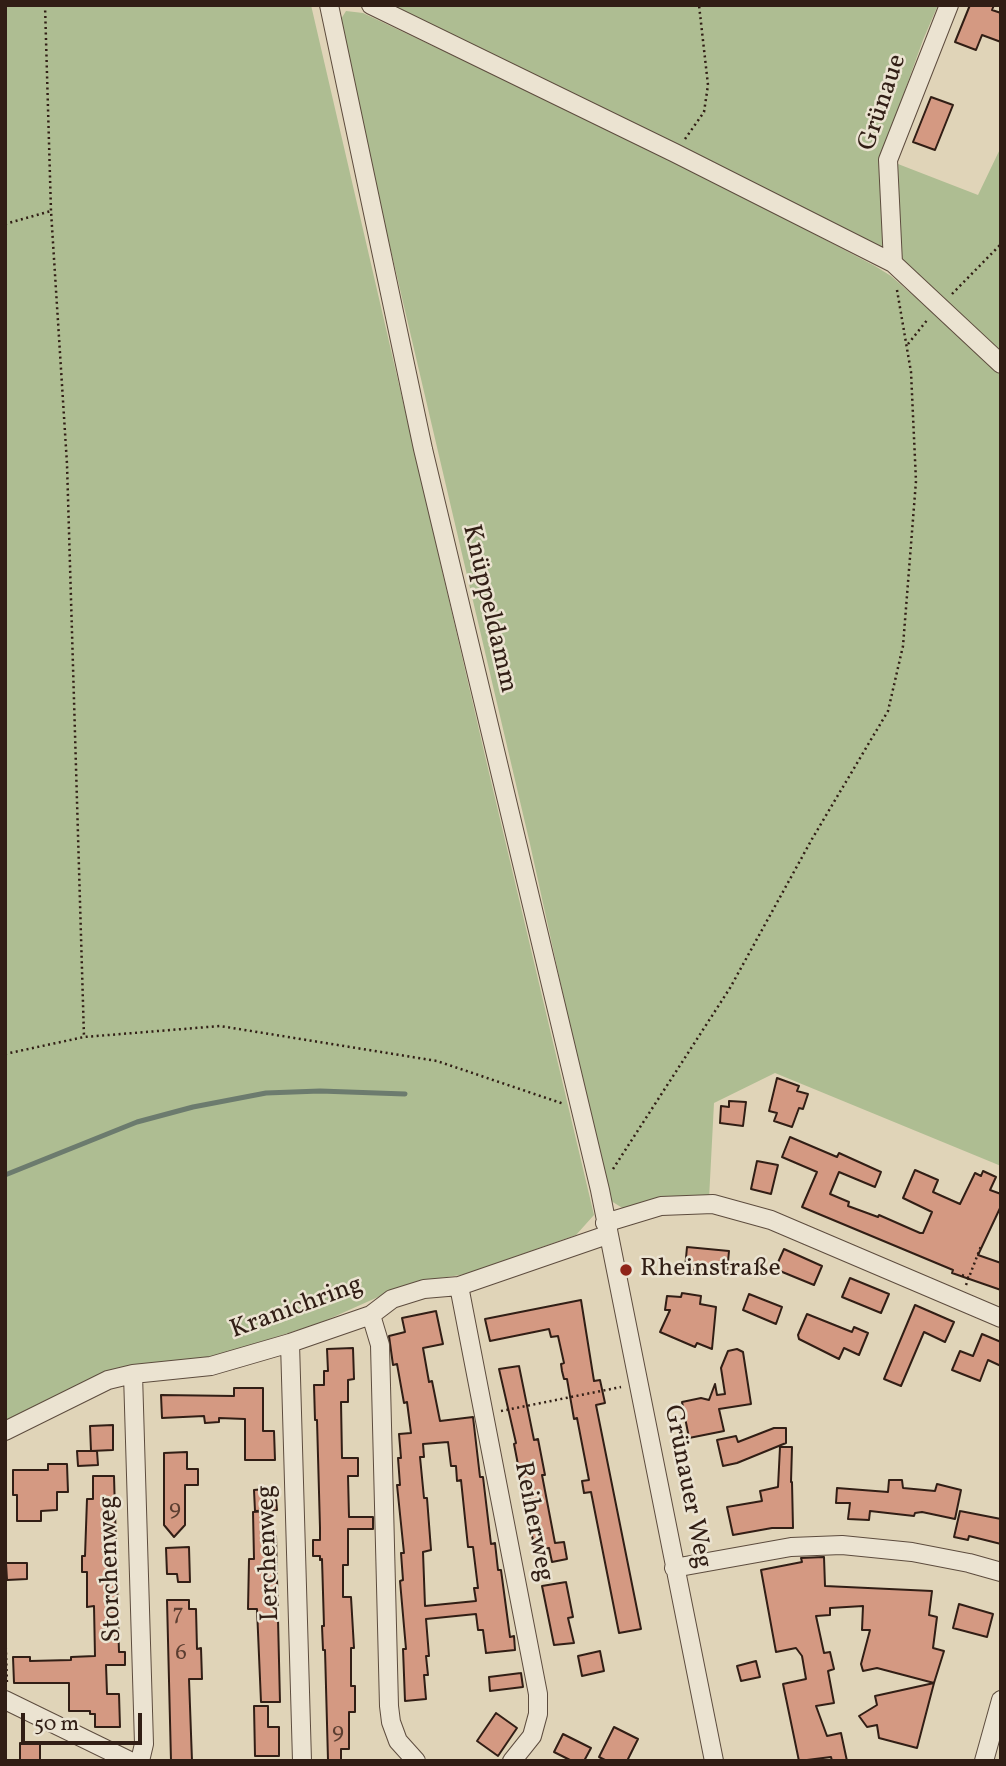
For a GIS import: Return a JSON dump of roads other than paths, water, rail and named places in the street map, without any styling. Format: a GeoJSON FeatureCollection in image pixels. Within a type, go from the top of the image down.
{"type":"FeatureCollection","features":[{"type":"Feature","properties":{"kind":"street","name":"Knüppeldamm"},"geometry":{"type":"LineString","coordinates":[[329,5],[423,449],[600,1190],[606,1229]]}},
{"type":"Feature","properties":{"kind":"street"},"geometry":{"type":"LineString","coordinates":[[371,5],[893,263],[1001,364]]}},
{"type":"Feature","properties":{"kind":"street","name":"Grünaue"},"geometry":{"type":"LineString","coordinates":[[893,263],[888,160],[948,5]]}},
{"type":"Feature","properties":{"kind":"street"},"geometry":{"type":"LineString","coordinates":[[606,1229],[661,1206],[713,1204],[771,1220],[1001,1318]]}},
{"type":"Feature","properties":{"kind":"street","name":"Kranichring"},"geometry":{"type":"LineString","coordinates":[[5,1431],[108,1380],[133,1374],[211,1366],[290,1343],[371,1315],[392,1299],[424,1290],[459,1286],[606,1229]]}},
{"type":"Feature","properties":{"kind":"street","name":"Grünauer Weg"},"geometry":{"type":"LineString","coordinates":[[606,1229],[714,1761]]}},
{"type":"Feature","properties":{"kind":"street","name":"Reiherweg"},"geometry":{"type":"LineString","coordinates":[[459,1286],[538,1694],[538,1714],[532,1736],[512,1761]]}},
{"type":"Feature","properties":{"kind":"street"},"geometry":{"type":"LineString","coordinates":[[371,1315],[380,1345],[389,1706],[398,1741],[416,1761]]}},
{"type":"Feature","properties":{"kind":"street","name":"Lerchenweg"},"geometry":{"type":"LineString","coordinates":[[290,1343],[302,1761]]}},
{"type":"Feature","properties":{"kind":"street","name":"Storchenweg"},"geometry":{"type":"LineString","coordinates":[[133,1374],[144,1744],[140,1761]]}},
{"type":"Feature","properties":{"kind":"street"},"geometry":{"type":"LineString","coordinates":[[674,1568],[791,1547],[842,1545],[912,1552],[1001,1572]]}},
{"type":"Feature","properties":{"kind":"street"},"geometry":{"type":"LineString","coordinates":[[6,1700],[130,1761]]}},
{"type":"Feature","properties":{"kind":"street"},"geometry":{"type":"LineString","coordinates":[[984,1761],[1001,1700]]}},
{"type":"Feature","properties":{"kind":"waterway"},"geometry":{"type":"LineString","coordinates":[[5,1175],[137,1122],[193,1107],[266,1093],[320,1091],[405,1094]]}},
{"type":"Feature","properties":{"kind":"place","name":"Rheinstraße"},"geometry":{"type":"Point","coordinates":[626,1270]}}]}
